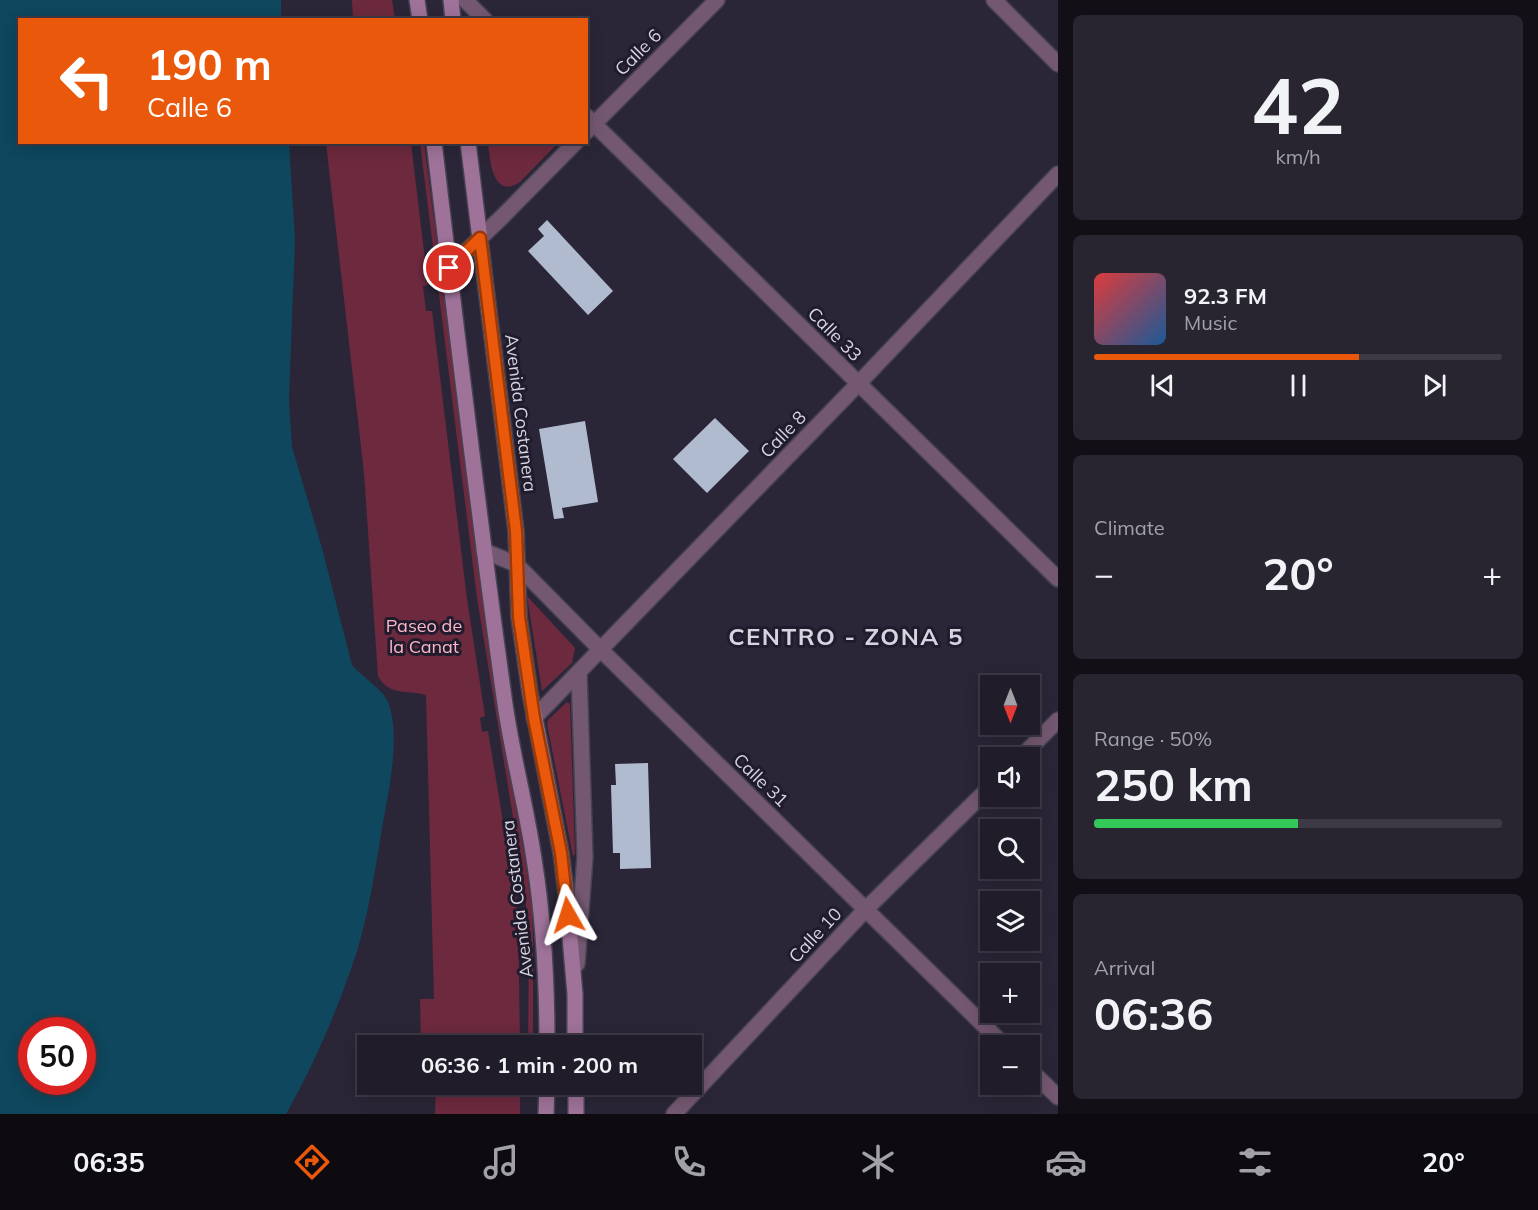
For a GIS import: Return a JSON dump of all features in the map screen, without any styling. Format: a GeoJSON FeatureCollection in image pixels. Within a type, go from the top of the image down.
{"type":"FeatureCollection","features":[{"type":"Feature","properties":{"kind":"main road"},"geometry":{"type":"LineString","coordinates":[[417,0],[420,18]]}},
{"type":"Feature","properties":{"kind":"main road"},"geometry":{"type":"LineString","coordinates":[[451,0],[453,18]]}},
{"type":"Feature","properties":{"kind":"main road","name":"Avenida Costanera"},"geometry":{"type":"LineString","coordinates":[[434,144],[504,699],[529,826],[540,902],[545,948],[547,1035]]}},
{"type":"Feature","properties":{"kind":"main road","name":"Avenida Costanera"},"geometry":{"type":"LineString","coordinates":[[468,144],[516,531],[519,617],[534,718],[561,853],[571,937],[575,1035]]}},
{"type":"Feature","properties":{"kind":"main road"},"geometry":{"type":"LineString","coordinates":[[546,1114],[547,1095]]}},
{"type":"Feature","properties":{"kind":"main road"},"geometry":{"type":"LineString","coordinates":[[576,1095],[576,1114]]}},
{"type":"Feature","properties":{"kind":"street"},"geometry":{"type":"LineString","coordinates":[[465,0],[482,18]]}},
{"type":"Feature","properties":{"kind":"street","name":"Calle 6"},"geometry":{"type":"LineString","coordinates":[[589,124],[717,0]]}},
{"type":"Feature","properties":{"kind":"street"},"geometry":{"type":"LineString","coordinates":[[994,0],[1058,64]]}},
{"type":"Feature","properties":{"kind":"street","name":"Calle 33"},"geometry":{"type":"LineString","coordinates":[[589,124],[1058,579]]}},
{"type":"Feature","properties":{"kind":"street"},"geometry":{"type":"LineString","coordinates":[[449,268],[574,144]]}},
{"type":"Feature","properties":{"kind":"street","name":"Calle 8"},"geometry":{"type":"LineString","coordinates":[[534,718],[1058,174]]}},
{"type":"Feature","properties":{"kind":"street","name":"Calle 31"},"geometry":{"type":"LineString","coordinates":[[484,551],[516,564],[994,1035]]}},
{"type":"Feature","properties":{"kind":"street"},"geometry":{"type":"LineString","coordinates":[[575,993],[585,857],[579,672]]}},
{"type":"Feature","properties":{"kind":"street"},"geometry":{"type":"LineString","coordinates":[[1031,747],[1058,720]]}},
{"type":"Feature","properties":{"kind":"street","name":"Calle 10"},"geometry":{"type":"LineString","coordinates":[[674,1114],[866,909],[980,797]]}},
{"type":"Feature","properties":{"kind":"street"},"geometry":{"type":"LineString","coordinates":[[1040,1080],[1058,1097]]}},
{"type":"Feature","properties":{"kind":"green space"},"geometry":{"type":"Polygon","coordinates":[[[352,0],[392,0],[395,18],[353,18],[352,0]]]}},
{"type":"Feature","properties":{"kind":"green space","name":"Paseo de la Canat"},"geometry":{"type":"Polygon","coordinates":[[[326,144],[411,144],[428,285],[423,286],[426,311],[432,311],[467,599],[485,716],[480,718],[482,732],[488,731],[518,912],[520,1035],[421,1035],[420,999],[434,999],[426,695],[387,687],[378,676],[364,473],[326,144]]]}},
{"type":"Feature","properties":{"kind":"green space"},"geometry":{"type":"Polygon","coordinates":[[[420,144],[424,144],[493,673],[532,909],[533,1035],[528,1035],[529,939],[524,884],[477,598],[420,144]]]}},
{"type":"Feature","properties":{"kind":"green space"},"geometry":{"type":"Polygon","coordinates":[[[488,144],[557,144],[520,182],[511,186],[503,186],[498,182],[488,144]]]}},
{"type":"Feature","properties":{"kind":"green space"},"geometry":{"type":"Polygon","coordinates":[[[527,596],[575,648],[572,663],[542,691],[527,596]]]}},
{"type":"Feature","properties":{"kind":"green space"},"geometry":{"type":"Polygon","coordinates":[[[567,702],[570,704],[575,854],[573,856],[547,724],[548,720],[567,702]]]}},
{"type":"Feature","properties":{"kind":"green space"},"geometry":{"type":"Polygon","coordinates":[[[436,1095],[520,1095],[520,1114],[435,1114],[436,1095]]]}},
{"type":"Feature","properties":{"kind":"water"},"geometry":{"type":"Polygon","coordinates":[[[0,0],[281,0],[281,18],[18,18],[18,144],[289,144],[295,240],[289,400],[292,447],[322,548],[352,665],[387,700],[391,712],[394,742],[389,789],[362,932],[330,1024],[286,1114],[0,1114],[0,0]]]}},
{"type":"Feature","properties":{"kind":"building"},"geometry":{"type":"Polygon","coordinates":[[[547,220],[613,291],[588,315],[528,251],[544,236],[538,229],[547,220]]]}},
{"type":"Feature","properties":{"kind":"building"},"geometry":{"type":"Polygon","coordinates":[[[715,418],[749,451],[707,493],[673,459],[715,418]]]}},
{"type":"Feature","properties":{"kind":"building"},"geometry":{"type":"Polygon","coordinates":[[[585,421],[598,502],[562,508],[564,518],[554,519],[539,429],[585,421]]]}},
{"type":"Feature","properties":{"kind":"building"},"geometry":{"type":"Polygon","coordinates":[[[648,763],[651,868],[620,869],[620,853],[613,853],[611,785],[616,785],[615,764],[648,763]]]}},
{"type":"Feature","properties":{"kind":"district","name":"CENTRO - ZONA 5"},"geometry":{"type":"Point","coordinates":[846,636]}},
{"type":"Feature","properties":{"kind":"route"},"geometry":{"type":"LineString","coordinates":[[449,268],[480,238],[516,531],[519,617],[534,718],[561,853],[568,915]]}}]}
